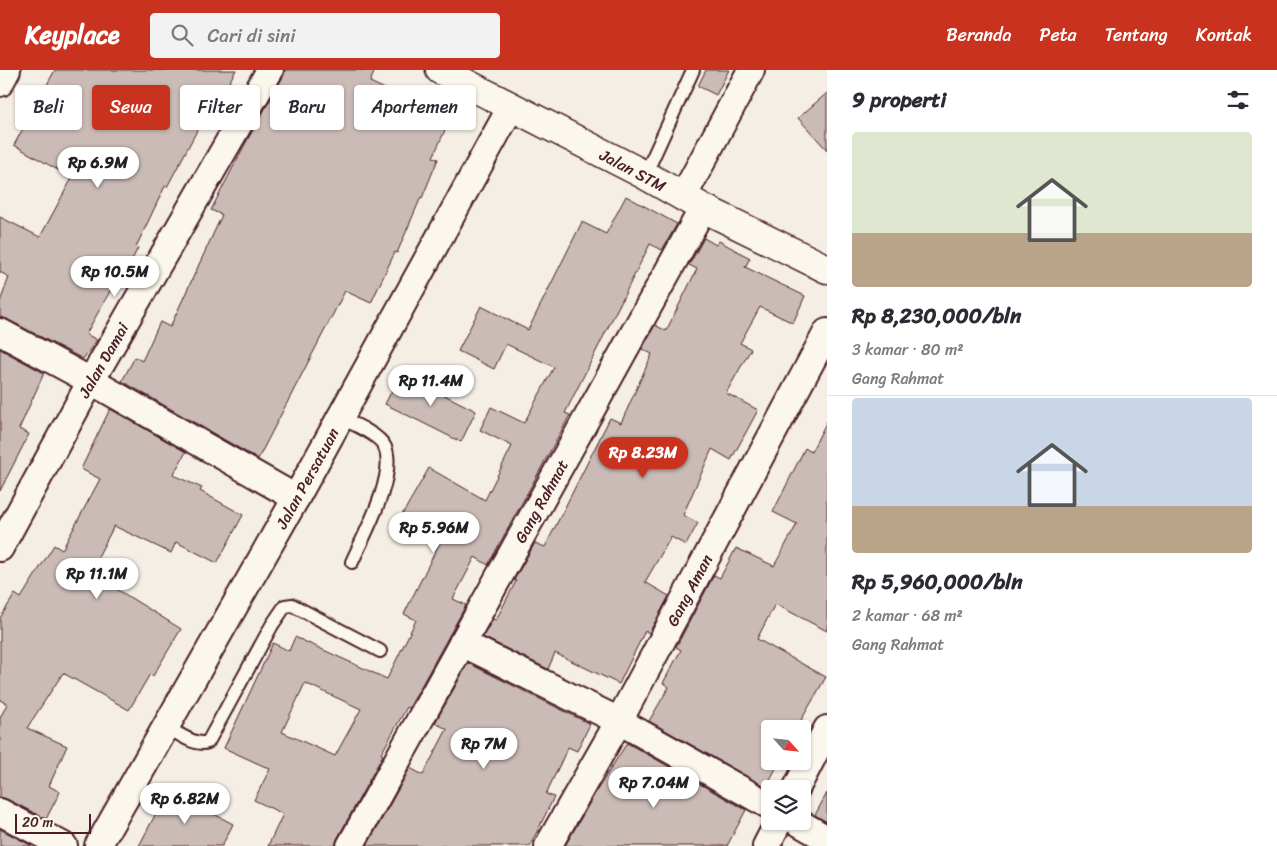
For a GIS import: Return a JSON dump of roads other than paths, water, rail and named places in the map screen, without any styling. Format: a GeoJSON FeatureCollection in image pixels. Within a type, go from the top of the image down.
{"type":"FeatureCollection","features":[{"type":"Feature","properties":{"kind":"street"},"geometry":{"type":"LineString","coordinates":[[0,83],[7,70]]}},
{"type":"Feature","properties":{"kind":"street","name":"Jalan Damai"},"geometry":{"type":"LineString","coordinates":[[0,548],[91,381],[270,70]]}},
{"type":"Feature","properties":{"kind":"street","name":"Gang Rahmat"},"geometry":{"type":"LineString","coordinates":[[350,846],[462,643],[693,203],[751,70]]}},
{"type":"Feature","properties":{"kind":"street","name":"Jalan STM"},"geometry":{"type":"LineString","coordinates":[[444,71],[645,175],[693,203],[827,270]]}},
{"type":"Feature","properties":{"kind":"street","name":"Jalan Persatuan"},"geometry":{"type":"LineString","coordinates":[[98,846],[341,418],[511,107]]}},
{"type":"Feature","properties":{"kind":"street"},"geometry":{"type":"LineString","coordinates":[[0,332],[91,381],[296,498]]}},
{"type":"Feature","properties":{"kind":"street","name":"Gang Aman"},"geometry":{"type":"LineString","coordinates":[[548,846],[619,721],[827,332]]}},
{"type":"Feature","properties":{"kind":"street"},"geometry":{"type":"LineString","coordinates":[[462,643],[619,721],[761,801]]}},
{"type":"Feature","properties":{"kind":"street"},"geometry":{"type":"LineString","coordinates":[[801,780],[827,729]]}},
{"type":"Feature","properties":{"kind":"street"},"geometry":{"type":"LineString","coordinates":[[0,812],[64,846]]}},
{"type":"Feature","properties":{"kind":"street"},"geometry":{"type":"LineString","coordinates":[[766,846],[775,830]]}},
{"type":"Feature","properties":{"kind":"street"},"geometry":{"type":"LineString","coordinates":[[811,830],[827,839]]}},
{"type":"Feature","properties":{"kind":"lane"},"geometry":{"type":"LineString","coordinates":[[645,175],[693,70]]}},
{"type":"Feature","properties":{"kind":"lane"},"geometry":{"type":"LineString","coordinates":[[341,418],[354,424],[385,445],[387,458],[383,492],[352,562]]}},
{"type":"Feature","properties":{"kind":"lane"},"geometry":{"type":"LineString","coordinates":[[166,726],[196,742],[204,744],[208,742],[272,625],[285,606],[292,605],[380,651]]}}]}
